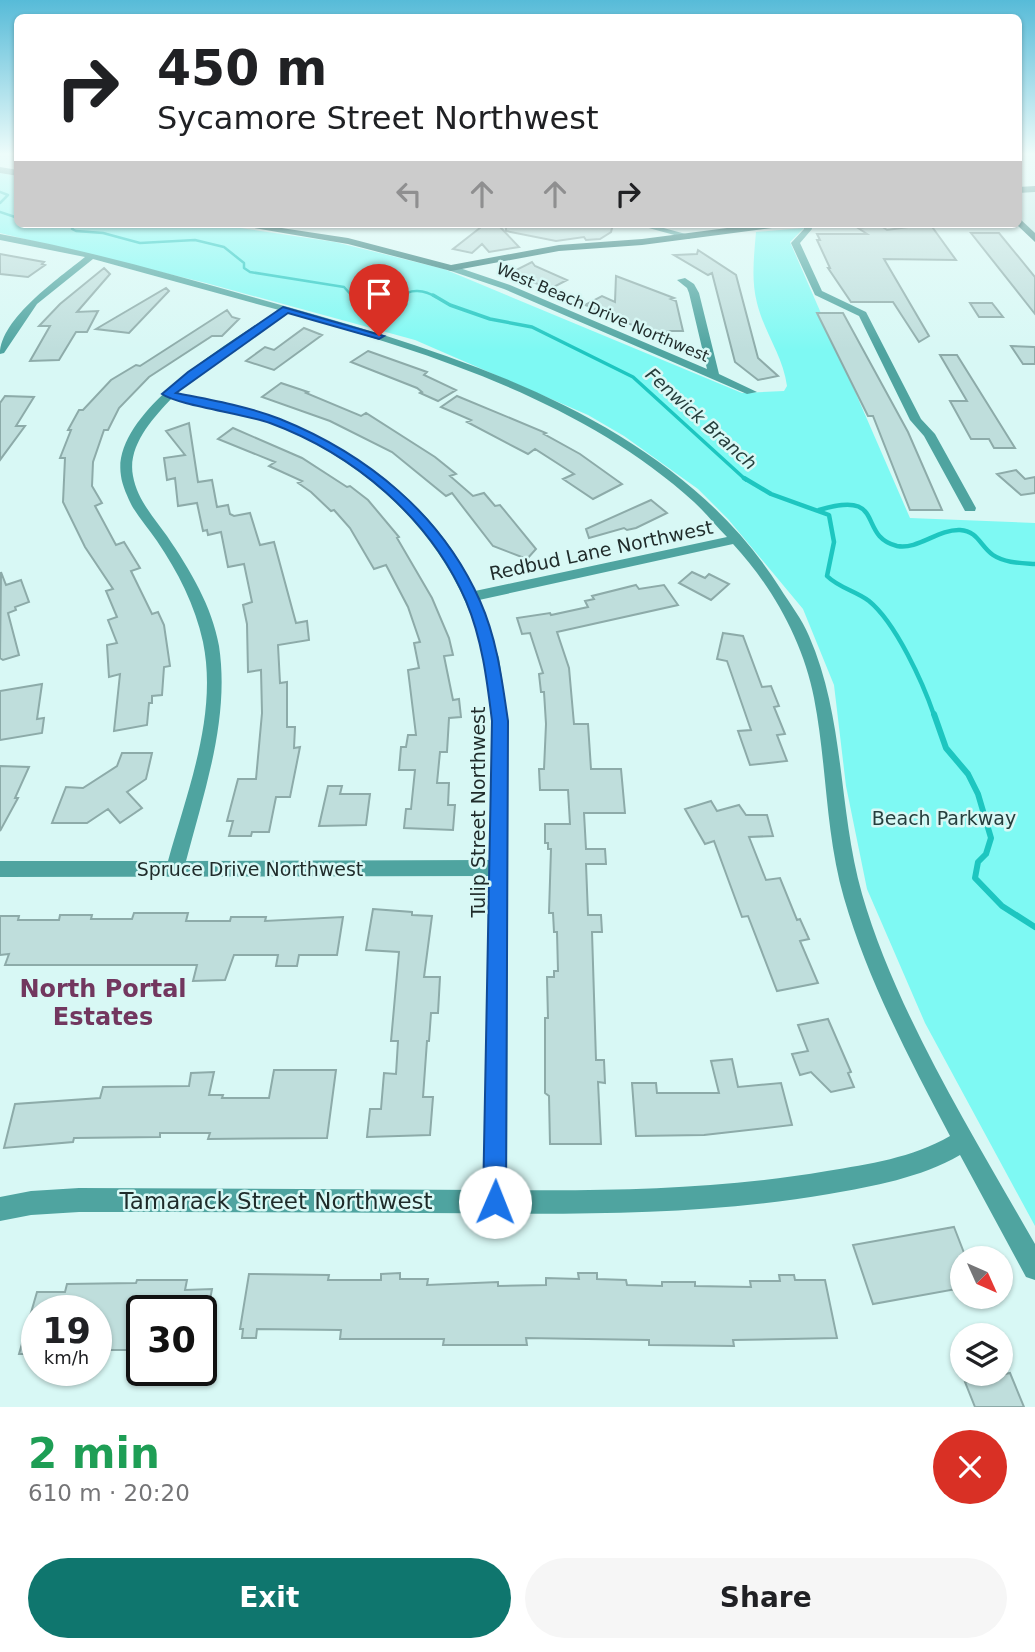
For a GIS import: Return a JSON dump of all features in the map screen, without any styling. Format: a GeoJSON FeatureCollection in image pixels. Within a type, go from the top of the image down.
{"type":"FeatureCollection","features":[{"type":"Feature","properties":{"kind":"street"},"geometry":{"type":"LineString","coordinates":[[1022,224],[1035,239]]}},
{"type":"Feature","properties":{"kind":"street","name":"West Beach Drive Northwest"},"geometry":{"type":"LineString","coordinates":[[261,228],[357,243],[451,268],[507,287],[751,392]]}},
{"type":"Feature","properties":{"kind":"street"},"geometry":{"type":"LineString","coordinates":[[655,228],[689,236]]}},
{"type":"Feature","properties":{"kind":"street"},"geometry":{"type":"LineString","coordinates":[[451,268],[559,248],[752,228]]}},
{"type":"Feature","properties":{"kind":"street"},"geometry":{"type":"LineString","coordinates":[[808,228],[795,243],[818,293],[863,314],[916,421],[929,434],[970,508]]}},
{"type":"Feature","properties":{"kind":"street"},"geometry":{"type":"LineString","coordinates":[[0,237],[92,257],[287,309],[379,336],[447,360],[518,389],[592,425],[666,471],[704,503],[760,567],[800,630],[811,661],[825,719],[837,819],[853,896],[889,992],[964,1140],[1035,1268]]}},
{"type":"Feature","properties":{"kind":"street"},"geometry":{"type":"LineString","coordinates":[[0,351],[32,304],[92,257]]}},
{"type":"Feature","properties":{"kind":"street"},"geometry":{"type":"LineString","coordinates":[[682,281],[691,286],[698,304],[714,376]]}},
{"type":"Feature","properties":{"kind":"street"},"geometry":{"type":"LineString","coordinates":[[174,870],[208,731],[213,679],[211,648],[193,588],[135,499],[127,473],[130,451],[144,419],[168,394],[192,374],[287,309]]}},
{"type":"Feature","properties":{"kind":"street","name":"Tulip Street Northwest"},"geometry":{"type":"LineString","coordinates":[[168,394],[274,421],[314,439],[365,469],[401,498],[429,530],[452,560],[472,597],[487,640],[498,699],[500,869],[495,1202]]}},
{"type":"Feature","properties":{"kind":"street","name":"Redbud Lane Northwest"},"geometry":{"type":"LineString","coordinates":[[472,597],[738,539]]}},
{"type":"Feature","properties":{"kind":"street","name":"Spruce Drive Northwest"},"geometry":{"type":"LineString","coordinates":[[0,869],[500,869]]}},
{"type":"Feature","properties":{"kind":"street","name":"Tamarack Street Northwest"},"geometry":{"type":"LineString","coordinates":[[0,1209],[31,1203],[79,1200],[636,1201],[764,1193],[900,1170],[948,1151],[964,1140]]}},
{"type":"Feature","properties":{"kind":"shaded area"},"geometry":{"type":"Polygon","coordinates":[[[1022,219],[1035,219],[1035,238],[1022,223],[1022,219]]]}},
{"type":"Feature","properties":{"kind":"green space","name":"Beach Parkway"},"geometry":{"type":"Polygon","coordinates":[[[0,219],[14,219],[14,228],[240,228],[335,242],[444,269],[742,393],[784,391],[787,386],[782,364],[760,314],[755,294],[756,232],[804,228],[790,242],[910,518],[1035,523],[1035,1226],[925,1023],[867,889],[846,786],[834,685],[803,609],[728,519],[698,489],[624,436],[588,415],[415,340],[206,283],[0,233],[0,219]]]}},
{"type":"Feature","properties":{"kind":"building"},"geometry":{"type":"Polygon","coordinates":[[[480,228],[501,228],[519,247],[489,252],[482,244],[472,253],[453,249],[480,228]]]}},
{"type":"Feature","properties":{"kind":"building"},"geometry":{"type":"Polygon","coordinates":[[[506,228],[612,228],[611,232],[600,239],[586,240],[584,237],[556,241],[506,231],[506,228]]]}},
{"type":"Feature","properties":{"kind":"building"},"geometry":{"type":"Polygon","coordinates":[[[858,228],[933,228],[956,260],[884,259],[929,336],[919,342],[893,302],[851,302],[828,268],[817,240],[820,240],[817,234],[867,234],[858,228]]]}},
{"type":"Feature","properties":{"kind":"building"},"geometry":{"type":"Polygon","coordinates":[[[971,233],[999,233],[1035,277],[1035,314],[971,233]]]}},
{"type":"Feature","properties":{"kind":"building"},"geometry":{"type":"Polygon","coordinates":[[[698,250],[736,275],[758,358],[778,376],[758,380],[735,362],[712,273],[708,275],[674,255],[697,254],[698,250]]]}},
{"type":"Feature","properties":{"kind":"building"},"geometry":{"type":"Polygon","coordinates":[[[0,254],[44,262],[42,264],[45,265],[28,277],[0,274],[0,254]]]}},
{"type":"Feature","properties":{"kind":"building"},"geometry":{"type":"Polygon","coordinates":[[[532,262],[535,266],[567,280],[550,289],[510,273],[532,262]]]}},
{"type":"Feature","properties":{"kind":"building"},"geometry":{"type":"Polygon","coordinates":[[[104,268],[110,274],[77,312],[98,311],[87,332],[76,332],[59,360],[30,361],[50,326],[39,326],[60,304],[104,268]]]}},
{"type":"Feature","properties":{"kind":"building"},"geometry":{"type":"Polygon","coordinates":[[[616,276],[674,298],[671,299],[676,301],[683,331],[669,331],[658,336],[585,305],[602,296],[615,302],[616,276]]]}},
{"type":"Feature","properties":{"kind":"building"},"geometry":{"type":"Polygon","coordinates":[[[166,288],[169,291],[129,333],[96,329],[166,288]]]}},
{"type":"Feature","properties":{"kind":"building"},"geometry":{"type":"Polygon","coordinates":[[[970,303],[992,303],[1003,317],[979,317],[970,303]]]}},
{"type":"Feature","properties":{"kind":"building"},"geometry":{"type":"Polygon","coordinates":[[[227,310],[232,317],[239,319],[222,336],[212,336],[149,377],[119,408],[108,430],[104,430],[93,462],[92,486],[102,503],[95,506],[116,545],[124,542],[140,568],[131,571],[152,614],[158,612],[164,625],[170,666],[164,667],[162,695],[152,696],[152,703],[149,703],[147,725],[114,731],[120,674],[109,677],[107,645],[117,643],[108,620],[117,617],[106,591],[113,589],[85,547],[63,502],[65,458],[60,458],[71,430],[68,430],[79,410],[83,410],[111,380],[136,365],[140,366],[227,310]]]}},
{"type":"Feature","properties":{"kind":"building"},"geometry":{"type":"Polygon","coordinates":[[[817,313],[843,313],[908,432],[942,510],[910,510],[873,416],[868,416],[817,313]]]}},
{"type":"Feature","properties":{"kind":"building"},"geometry":{"type":"Polygon","coordinates":[[[304,328],[322,335],[274,370],[246,361],[265,347],[274,350],[304,328]]]}},
{"type":"Feature","properties":{"kind":"building"},"geometry":{"type":"Polygon","coordinates":[[[1011,346],[1035,347],[1035,364],[1023,364],[1011,346]]]}},
{"type":"Feature","properties":{"kind":"building"},"geometry":{"type":"Polygon","coordinates":[[[368,351],[427,372],[424,375],[456,390],[438,401],[420,393],[422,392],[417,388],[351,362],[368,351]]]}},
{"type":"Feature","properties":{"kind":"building"},"geometry":{"type":"Polygon","coordinates":[[[940,355],[957,355],[1015,448],[994,448],[989,439],[971,439],[950,401],[967,401],[940,355]]]}},
{"type":"Feature","properties":{"kind":"building"},"geometry":{"type":"Polygon","coordinates":[[[281,383],[361,416],[366,413],[435,457],[456,474],[450,476],[473,496],[484,493],[495,506],[500,505],[536,549],[527,559],[493,546],[452,493],[446,496],[392,452],[330,421],[262,397],[281,383]]]}},
{"type":"Feature","properties":{"kind":"building"},"geometry":{"type":"Polygon","coordinates":[[[5,396],[34,397],[16,426],[25,426],[0,460],[0,403],[5,396]]]}},
{"type":"Feature","properties":{"kind":"building"},"geometry":{"type":"Polygon","coordinates":[[[457,396],[546,433],[544,434],[580,454],[622,484],[593,499],[563,479],[574,474],[535,449],[528,454],[467,422],[471,420],[441,407],[457,396]]]}},
{"type":"Feature","properties":{"kind":"building"},"geometry":{"type":"Polygon","coordinates":[[[189,423],[198,482],[212,480],[217,507],[228,505],[230,514],[234,516],[250,513],[260,545],[274,542],[296,623],[307,621],[309,640],[278,645],[280,683],[287,682],[287,727],[295,727],[294,748],[300,747],[290,797],[276,797],[269,832],[252,832],[251,836],[229,836],[233,821],[227,821],[238,779],[256,779],[262,713],[261,670],[248,672],[247,624],[243,605],[252,602],[244,564],[228,567],[221,532],[208,535],[207,530],[203,531],[197,503],[178,506],[175,478],[167,480],[164,458],[185,455],[166,431],[189,423]]]}},
{"type":"Feature","properties":{"kind":"building"},"geometry":{"type":"Polygon","coordinates":[[[233,428],[302,458],[347,487],[350,486],[368,500],[399,537],[397,538],[432,598],[449,638],[453,655],[444,656],[453,700],[459,699],[461,717],[449,718],[447,752],[440,752],[437,783],[449,783],[448,805],[455,805],[453,830],[404,828],[406,809],[411,809],[415,770],[399,770],[401,747],[406,747],[408,735],[416,735],[408,670],[419,668],[414,643],[420,642],[408,607],[386,565],[374,569],[350,528],[334,510],[331,511],[298,483],[302,481],[269,466],[275,462],[218,439],[233,428]]]}},
{"type":"Feature","properties":{"kind":"building"},"geometry":{"type":"Polygon","coordinates":[[[1016,470],[1025,479],[1035,477],[1035,493],[1021,495],[997,474],[1016,470]]]}},
{"type":"Feature","properties":{"kind":"building"},"geometry":{"type":"Polygon","coordinates":[[[651,500],[667,513],[636,528],[624,528],[589,538],[586,529],[651,500]]]}},
{"type":"Feature","properties":{"kind":"building"},"geometry":{"type":"Polygon","coordinates":[[[1,572],[6,585],[21,580],[29,602],[8,613],[19,655],[3,660],[0,658],[1,572]]]}},
{"type":"Feature","properties":{"kind":"building"},"geometry":{"type":"Polygon","coordinates":[[[692,572],[705,578],[709,574],[729,584],[711,600],[679,583],[692,572]]]}},
{"type":"Feature","properties":{"kind":"building"},"geometry":{"type":"Polygon","coordinates":[[[636,585],[639,589],[664,585],[678,605],[557,632],[569,668],[574,724],[588,724],[591,769],[621,769],[625,813],[584,813],[586,849],[605,849],[606,864],[586,864],[588,915],[601,915],[602,932],[592,932],[596,1060],[604,1060],[605,1083],[598,1082],[601,1144],[550,1144],[549,1096],[545,1093],[545,1018],[548,1018],[547,977],[554,977],[554,971],[558,971],[557,932],[554,932],[553,913],[549,913],[551,849],[548,849],[548,843],[545,843],[545,824],[570,824],[568,790],[540,790],[539,769],[544,769],[546,724],[544,692],[541,692],[539,674],[543,673],[530,633],[522,634],[517,618],[551,615],[588,607],[585,601],[594,599],[592,596],[636,585]]]}},
{"type":"Feature","properties":{"kind":"building"},"geometry":{"type":"Polygon","coordinates":[[[723,633],[743,636],[762,687],[771,686],[779,706],[774,707],[785,734],[777,735],[787,761],[750,765],[738,731],[751,730],[727,661],[717,659],[723,633]]]}},
{"type":"Feature","properties":{"kind":"building"},"geometry":{"type":"Polygon","coordinates":[[[42,684],[37,719],[44,718],[42,733],[0,740],[0,691],[42,684]]]}},
{"type":"Feature","properties":{"kind":"building"},"geometry":{"type":"Polygon","coordinates":[[[122,753],[152,753],[146,779],[127,792],[142,808],[120,823],[108,809],[87,823],[52,823],[66,787],[83,788],[117,766],[122,753]]]}},
{"type":"Feature","properties":{"kind":"building"},"geometry":{"type":"Polygon","coordinates":[[[0,766],[29,767],[15,798],[18,798],[0,831],[0,766]]]}},
{"type":"Feature","properties":{"kind":"building"},"geometry":{"type":"Polygon","coordinates":[[[328,786],[342,786],[340,794],[370,794],[366,825],[319,826],[328,786]]]}},
{"type":"Feature","properties":{"kind":"building"},"geometry":{"type":"Polygon","coordinates":[[[711,801],[717,811],[739,805],[746,815],[767,815],[773,836],[749,837],[766,880],[780,878],[797,920],[800,919],[809,939],[800,941],[818,983],[777,991],[748,916],[742,917],[714,841],[705,844],[685,809],[711,801]]]}},
{"type":"Feature","properties":{"kind":"building"},"geometry":{"type":"Polygon","coordinates":[[[373,909],[432,916],[424,977],[440,977],[438,1013],[431,1013],[427,1041],[423,1097],[433,1097],[430,1135],[367,1137],[370,1109],[381,1109],[384,1073],[396,1074],[398,1041],[391,1041],[399,952],[366,950],[373,909]]]}},
{"type":"Feature","properties":{"kind":"building"},"geometry":{"type":"Polygon","coordinates":[[[134,913],[188,913],[186,921],[230,921],[231,917],[266,917],[265,921],[343,917],[337,955],[299,955],[297,966],[276,966],[278,955],[234,955],[225,980],[193,981],[197,965],[5,965],[9,954],[0,955],[0,916],[19,916],[18,920],[59,920],[60,915],[92,915],[91,919],[132,919],[134,913]]]}},
{"type":"Feature","properties":{"kind":"building"},"geometry":{"type":"Polygon","coordinates":[[[828,1019],[851,1072],[848,1073],[854,1087],[831,1092],[811,1072],[800,1075],[792,1054],[808,1051],[798,1025],[828,1019]]]}},
{"type":"Feature","properties":{"kind":"building"},"geometry":{"type":"Polygon","coordinates":[[[732,1059],[738,1087],[781,1083],[792,1125],[704,1135],[636,1136],[632,1083],[656,1083],[657,1093],[719,1093],[711,1061],[732,1059]]]}},
{"type":"Feature","properties":{"kind":"building"},"geometry":{"type":"Polygon","coordinates":[[[274,1070],[336,1070],[327,1138],[208,1139],[210,1133],[160,1133],[160,1137],[74,1138],[73,1142],[4,1148],[15,1104],[100,1098],[103,1087],[189,1086],[191,1073],[214,1072],[209,1095],[223,1095],[222,1098],[269,1098],[274,1070]]]}},
{"type":"Feature","properties":{"kind":"building"},"geometry":{"type":"Polygon","coordinates":[[[954,1227],[961,1246],[950,1246],[950,1290],[873,1304],[853,1245],[954,1227]]]}},
{"type":"Feature","properties":{"kind":"building"},"geometry":{"type":"Polygon","coordinates":[[[400,1273],[400,1279],[428,1279],[427,1285],[498,1282],[498,1286],[546,1285],[546,1278],[579,1279],[578,1273],[597,1273],[597,1279],[626,1280],[627,1285],[662,1286],[662,1282],[695,1282],[695,1286],[751,1287],[750,1281],[780,1281],[779,1275],[794,1275],[795,1280],[825,1280],[837,1338],[733,1340],[734,1346],[649,1345],[649,1340],[526,1338],[527,1345],[443,1345],[444,1339],[340,1339],[341,1330],[257,1329],[256,1338],[242,1338],[243,1329],[240,1329],[249,1274],[329,1275],[328,1280],[381,1280],[381,1274],[400,1273]]]}},
{"type":"Feature","properties":{"kind":"building"},"geometry":{"type":"Polygon","coordinates":[[[137,1280],[187,1280],[185,1290],[212,1289],[211,1295],[126,1295],[126,1350],[112,1350],[112,1295],[36,1295],[37,1292],[65,1292],[67,1284],[136,1283],[137,1280]]]}},
{"type":"Feature","properties":{"kind":"building"},"geometry":{"type":"Polygon","coordinates":[[[1013,1380],[1024,1407],[975,1407],[967,1386],[1013,1386],[1013,1380]]]}},
{"type":"Feature","properties":{"kind":"waterway","name":"Fenwick Branch"},"geometry":{"type":"LineString","coordinates":[[73,228],[76,231],[103,233],[140,243],[195,240],[224,247],[244,263],[244,268],[250,272],[344,287],[353,297]]}},
{"type":"Feature","properties":{"kind":"waterway","name":"Fenwick Branch"},"geometry":{"type":"LineString","coordinates":[[402,297],[409,292],[418,291],[436,297]]}},
{"type":"Feature","properties":{"kind":"waterway","name":"Fenwick Branch"},"geometry":{"type":"LineString","coordinates":[[433,295],[450,305],[490,319],[532,327],[633,377],[746,480]]}},
{"type":"Feature","properties":{"kind":"waterway","name":"Fenwick Branch"},"geometry":{"type":"LineString","coordinates":[[353,297],[359,310],[382,313],[404,307],[406,304],[402,297]]}},
{"type":"Feature","properties":{"kind":"waterway","name":"Fenwick Branch"},"geometry":{"type":"LineString","coordinates":[[744,478],[771,494],[829,515],[834,542],[827,576],[869,601],[879,611],[899,638],[934,715]]}},
{"type":"Feature","properties":{"kind":"waterway"},"geometry":{"type":"LineString","coordinates":[[819,510],[855,505],[863,510],[885,541],[897,546],[913,545],[960,530],[971,533],[998,558],[1035,564]]}},
{"type":"Feature","properties":{"kind":"waterway","name":"Fenwick Branch"},"geometry":{"type":"LineString","coordinates":[[934,714],[946,748],[968,774],[978,794],[991,838],[986,854],[978,862],[975,878],[1002,906],[1035,927]]}},
{"type":"Feature","properties":{"kind":"district","name":"North Portal Estates"},"geometry":{"type":"Point","coordinates":[103,1003]}},
{"type":"Feature","properties":{"kind":"route"},"geometry":{"type":"LineString","coordinates":[[379,336],[287,309],[192,374],[168,394],[274,421],[297,430],[365,469],[401,498],[441,544],[462,578],[482,622],[495,679],[500,721],[495,1202]]}}]}
